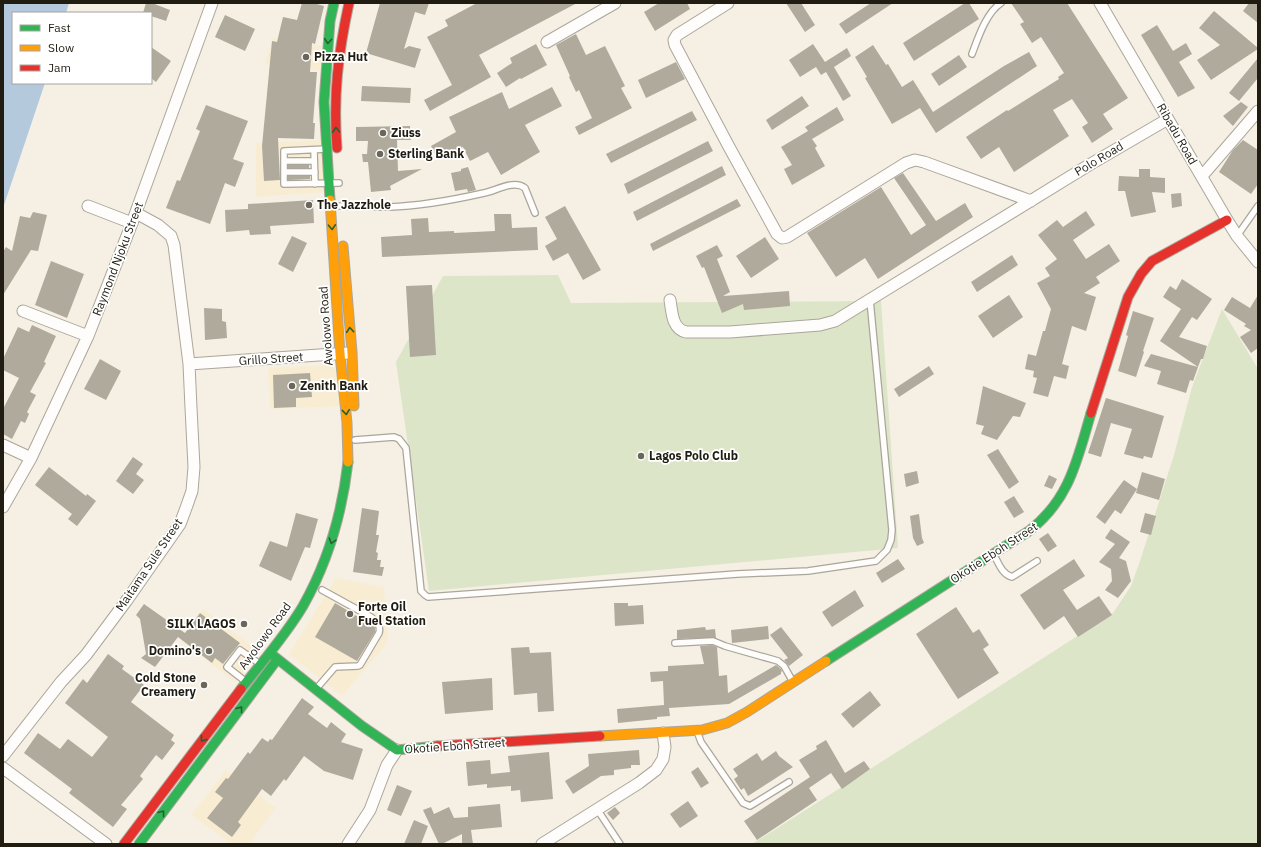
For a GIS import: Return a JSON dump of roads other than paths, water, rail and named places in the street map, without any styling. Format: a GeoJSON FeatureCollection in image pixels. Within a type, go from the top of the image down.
{"type":"FeatureCollection","features":[{"type":"Feature","properties":{"kind":"main road","name":"Awolowo Road"},"geometry":{"type":"LineString","coordinates":[[124,844],[270,653],[302,607],[331,545],[339,518],[345,488],[348,460],[347,423],[340,354],[338,193],[327,149],[324,102],[330,21],[334,3]]}},
{"type":"Feature","properties":{"kind":"main road"},"geometry":{"type":"LineString","coordinates":[[337,152],[335,106],[336,77],[349,3]]}},
{"type":"Feature","properties":{"kind":"main road","name":"Okotie Eboh Street"},"geometry":{"type":"LineString","coordinates":[[270,653],[279,656],[316,690],[396,750],[434,746],[663,733],[697,730],[725,725],[744,715],[793,682],[994,554],[1042,521],[1064,492],[1070,478],[1128,297],[1142,270],[1152,261],[1227,220]]}},
{"type":"Feature","properties":{"kind":"main road","name":"Awolowo Road"},"geometry":{"type":"LineString","coordinates":[[342,237],[352,352],[356,440],[349,511],[343,536]]}},
{"type":"Feature","properties":{"kind":"main road","name":"Awolowo Road"},"geometry":{"type":"LineString","coordinates":[[298,630],[311,610]]}},
{"type":"Feature","properties":{"kind":"main road","name":"Awolowo Road"},"geometry":{"type":"LineString","coordinates":[[139,844],[279,656]]}},
{"type":"Feature","properties":{"kind":"street","name":"Raymond Njoku Street"},"geometry":{"type":"LineString","coordinates":[[3,507],[31,458],[88,336],[134,218],[212,3]]}},
{"type":"Feature","properties":{"kind":"street"},"geometry":{"type":"LineString","coordinates":[[547,42],[614,3]]}},
{"type":"Feature","properties":{"kind":"street"},"geometry":{"type":"LineString","coordinates":[[728,3],[677,36],[674,40],[675,45],[777,234],[782,238],[786,237],[906,163],[915,160],[1031,201]]}},
{"type":"Feature","properties":{"kind":"street","name":"Ribadu Road"},"geometry":{"type":"LineString","coordinates":[[1100,3],[1227,220],[1237,236],[1258,262]]}},
{"type":"Feature","properties":{"kind":"street"},"geometry":{"type":"LineString","coordinates":[[1202,176],[1258,111]]}},
{"type":"Feature","properties":{"kind":"street","name":"Polo Road"},"geometry":{"type":"LineString","coordinates":[[670,300],[676,327],[681,331],[716,332],[820,325],[835,321],[1089,165],[1168,119]]}},
{"type":"Feature","properties":{"kind":"street","name":"Maitama Sule Street"},"geometry":{"type":"LineString","coordinates":[[3,756],[61,682],[86,655],[127,600],[180,524],[192,490],[194,467],[189,364],[177,266],[171,236],[158,225],[88,206]]}},
{"type":"Feature","properties":{"kind":"street"},"geometry":{"type":"LineString","coordinates":[[23,311],[88,336]]}},
{"type":"Feature","properties":{"kind":"street","name":"Grillo Street"},"geometry":{"type":"LineString","coordinates":[[189,364],[352,352]]}},
{"type":"Feature","properties":{"kind":"street"},"geometry":{"type":"LineString","coordinates":[[3,445],[31,458]]}},
{"type":"Feature","properties":{"kind":"street"},"geometry":{"type":"LineString","coordinates":[[542,844],[639,783],[656,770],[663,759],[665,747],[663,733]]}},
{"type":"Feature","properties":{"kind":"street"},"geometry":{"type":"LineString","coordinates":[[348,844],[370,810],[388,765],[396,750]]}},
{"type":"Feature","properties":{"kind":"street"},"geometry":{"type":"LineString","coordinates":[[3,768],[106,844]]}},
{"type":"Feature","properties":{"kind":"lane"},"geometry":{"type":"LineString","coordinates":[[972,54],[988,18],[1001,3]]}},
{"type":"Feature","properties":{"kind":"lane"},"geometry":{"type":"LineString","coordinates":[[337,152],[327,149],[284,151],[284,184],[315,184],[338,193],[390,207],[442,202],[488,193],[516,184],[522,185],[525,188],[536,213]]}},
{"type":"Feature","properties":{"kind":"lane"},"geometry":{"type":"LineString","coordinates":[[314,150],[315,184]]}},
{"type":"Feature","properties":{"kind":"lane"},"geometry":{"type":"LineString","coordinates":[[284,161],[314,161]]}},
{"type":"Feature","properties":{"kind":"lane"},"geometry":{"type":"LineString","coordinates":[[284,172],[315,172]]}},
{"type":"Feature","properties":{"kind":"lane"},"geometry":{"type":"LineString","coordinates":[[1237,236],[1258,206]]}},
{"type":"Feature","properties":{"kind":"lane"},"geometry":{"type":"LineString","coordinates":[[356,440],[394,437],[398,439],[406,448],[421,591],[428,597],[737,574],[808,571],[876,561],[887,550],[891,540],[892,530],[870,300]]}},
{"type":"Feature","properties":{"kind":"lane"},"geometry":{"type":"LineString","coordinates":[[994,554],[1002,570],[1006,575],[1012,577],[1037,561]]}},
{"type":"Feature","properties":{"kind":"lane"},"geometry":{"type":"LineString","coordinates":[[316,690],[335,667],[360,665],[379,633],[380,628],[376,621],[371,617],[322,590]]}},
{"type":"Feature","properties":{"kind":"lane"},"geometry":{"type":"LineString","coordinates":[[675,643],[713,641],[725,646],[778,661],[784,666],[793,682]]}},
{"type":"Feature","properties":{"kind":"lane"},"geometry":{"type":"LineString","coordinates":[[247,682],[227,667],[240,650],[260,665]]}},
{"type":"Feature","properties":{"kind":"lane"},"geometry":{"type":"LineString","coordinates":[[697,730],[701,742],[743,803],[746,805],[750,806],[789,782]]}},
{"type":"Feature","properties":{"kind":"lane"},"geometry":{"type":"LineString","coordinates":[[597,808],[620,844]]}},
{"type":"Feature","properties":{"kind":"water"},"geometry":{"type":"Polygon","coordinates":[[[3,3],[69,3],[66,12],[12,12],[12,84],[45,84],[3,208],[3,3]]]}},
{"type":"Feature","properties":{"kind":"place","name":"Pizza Hut"},"geometry":{"type":"Point","coordinates":[306,57]}},
{"type":"Feature","properties":{"kind":"place","name":"Ziuss"},"geometry":{"type":"Point","coordinates":[383,133]}},
{"type":"Feature","properties":{"kind":"place","name":"Sterling Bank"},"geometry":{"type":"Point","coordinates":[380,154]}},
{"type":"Feature","properties":{"kind":"place","name":"The Jazzhole"},"geometry":{"type":"Point","coordinates":[309,205]}},
{"type":"Feature","properties":{"kind":"place","name":"Zenith Bank"},"geometry":{"type":"Point","coordinates":[292,386]}},
{"type":"Feature","properties":{"kind":"place","name":"Lagos Polo Club"},"geometry":{"type":"Point","coordinates":[641,456]}},
{"type":"Feature","properties":{"kind":"place","name":"Forte Oil Fuel Station"},"geometry":{"type":"Point","coordinates":[350,614]}},
{"type":"Feature","properties":{"kind":"place","name":"SILK LAGOS"},"geometry":{"type":"Point","coordinates":[244,624]}},
{"type":"Feature","properties":{"kind":"place","name":"Domino's"},"geometry":{"type":"Point","coordinates":[209,651]}},
{"type":"Feature","properties":{"kind":"place","name":"Cold Stone Creamery"},"geometry":{"type":"Point","coordinates":[204,685]}}]}
